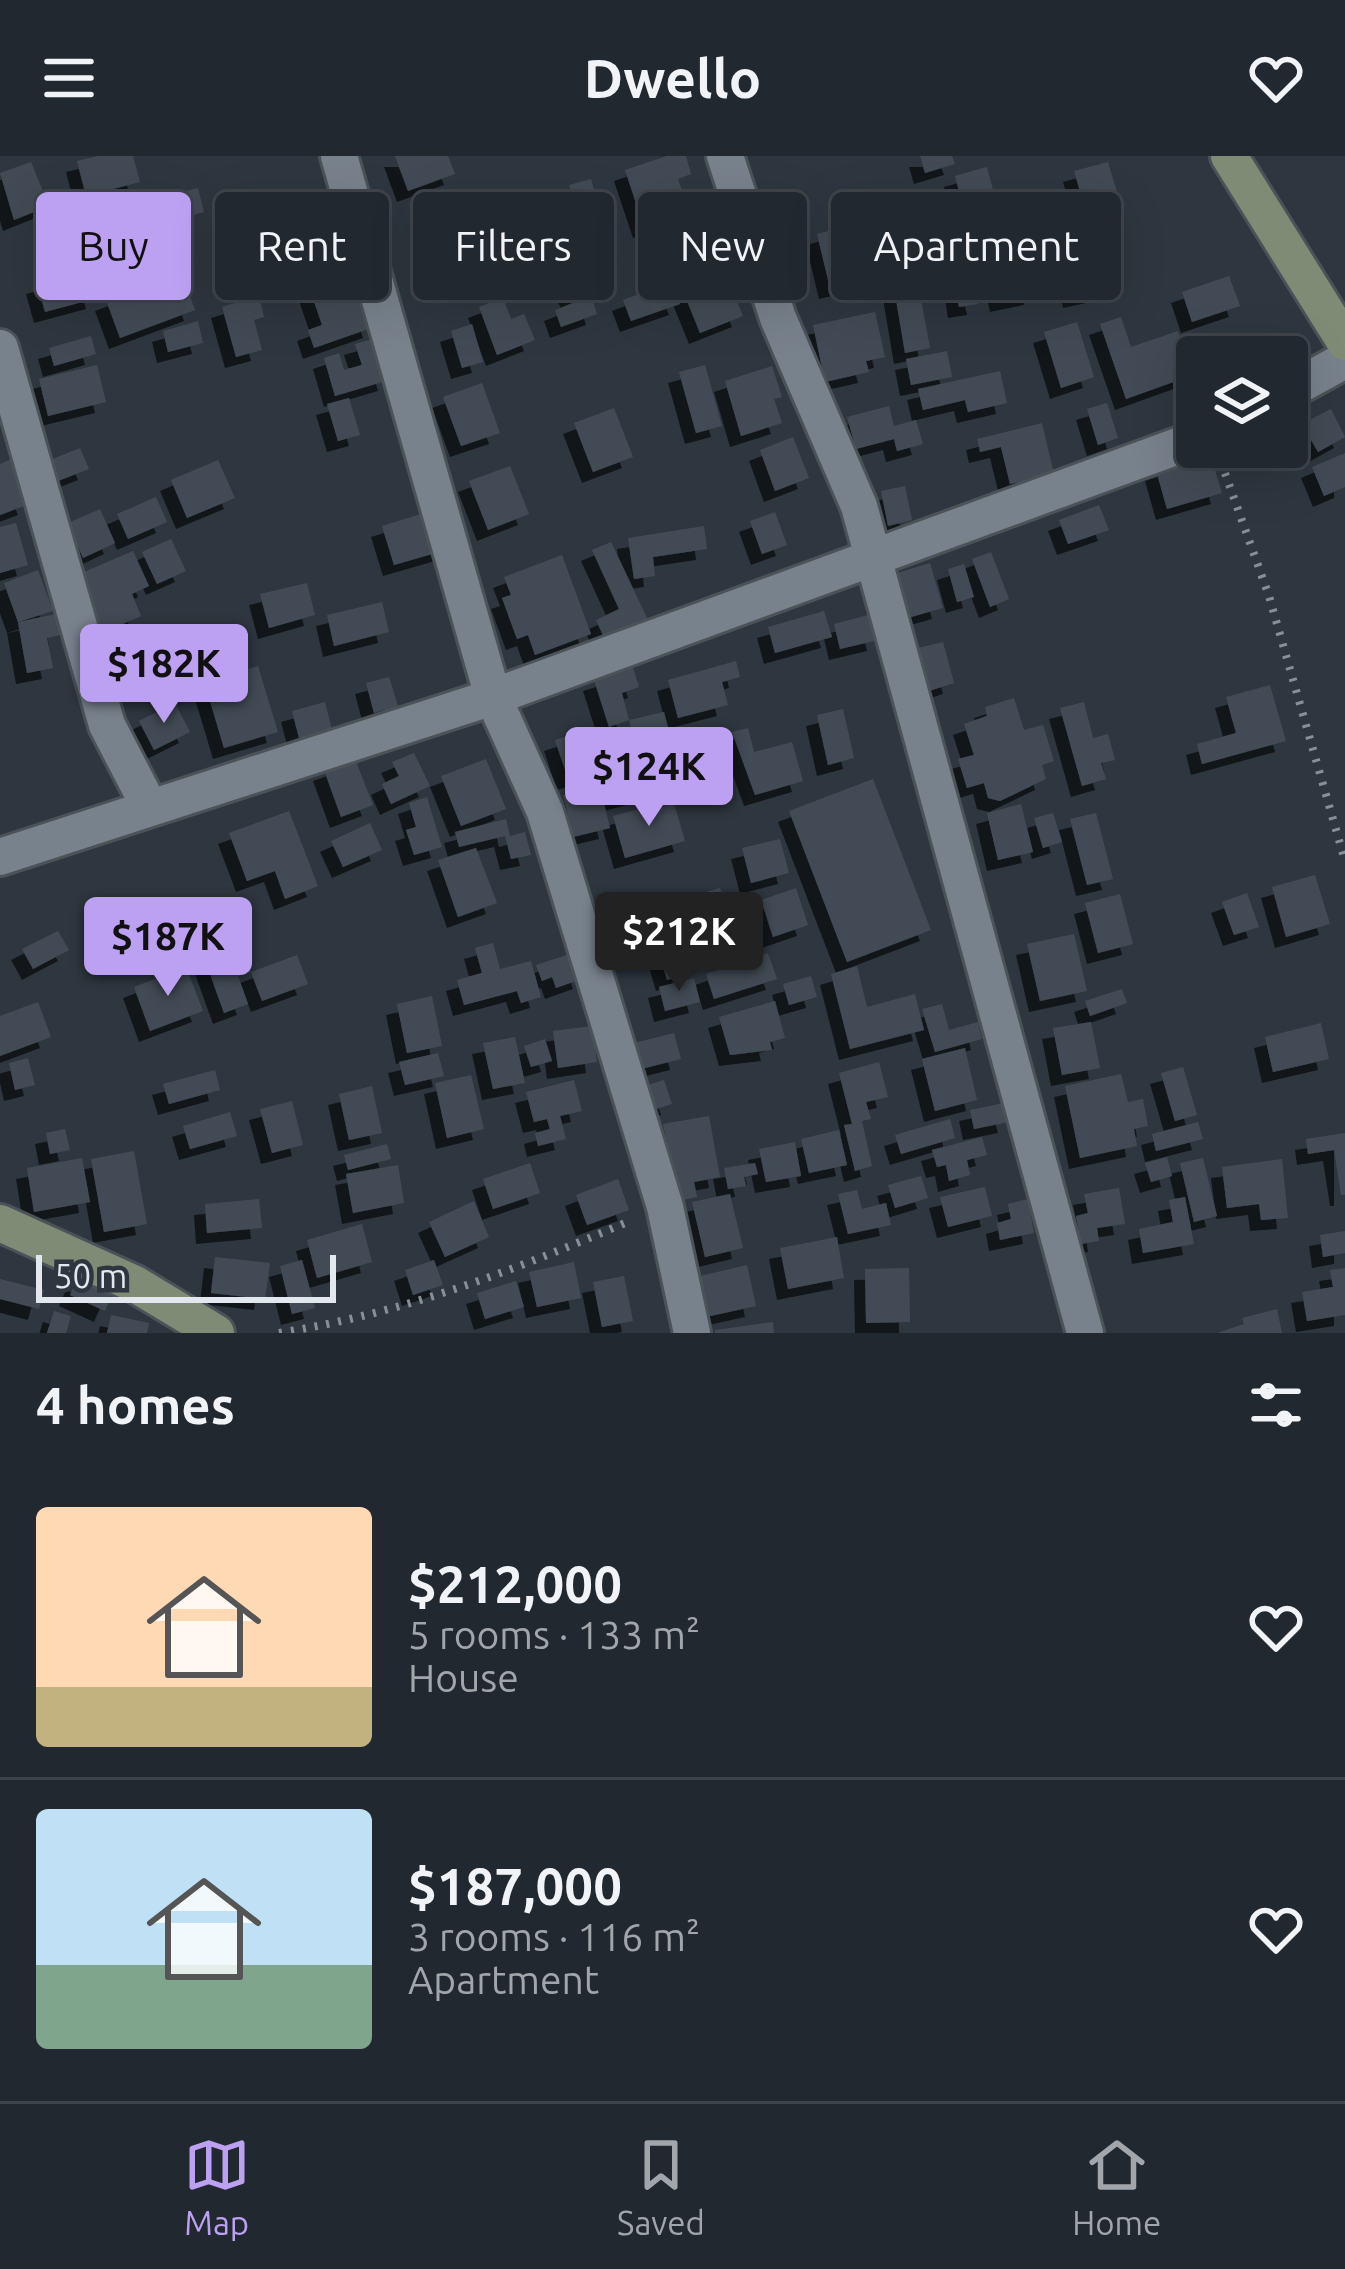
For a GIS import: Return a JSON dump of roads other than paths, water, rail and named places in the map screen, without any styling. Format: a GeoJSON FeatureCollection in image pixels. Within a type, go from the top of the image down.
{"type":"FeatureCollection","features":[{"type":"Feature","properties":{"kind":"street"},"geometry":{"type":"LineString","coordinates":[[339,156],[493,697],[545,812],[664,1207],[692,1333]]}},
{"type":"Feature","properties":{"kind":"street"},"geometry":{"type":"LineString","coordinates":[[724,156],[778,318],[859,506],[1085,1333]]}},
{"type":"Feature","properties":{"kind":"street"},"geometry":{"type":"LineString","coordinates":[[1229,156],[1345,342]]}},
{"type":"Feature","properties":{"kind":"street"},"geometry":{"type":"LineString","coordinates":[[0,349],[107,725],[149,806]]}},
{"type":"Feature","properties":{"kind":"street"},"geometry":{"type":"LineString","coordinates":[[1308,380],[1345,360]]}},
{"type":"Feature","properties":{"kind":"street"},"geometry":{"type":"LineString","coordinates":[[0,857],[493,697],[1176,446]]}},
{"type":"Feature","properties":{"kind":"street"},"geometry":{"type":"LineString","coordinates":[[0,1223],[135,1283],[216,1333]]}}]}
